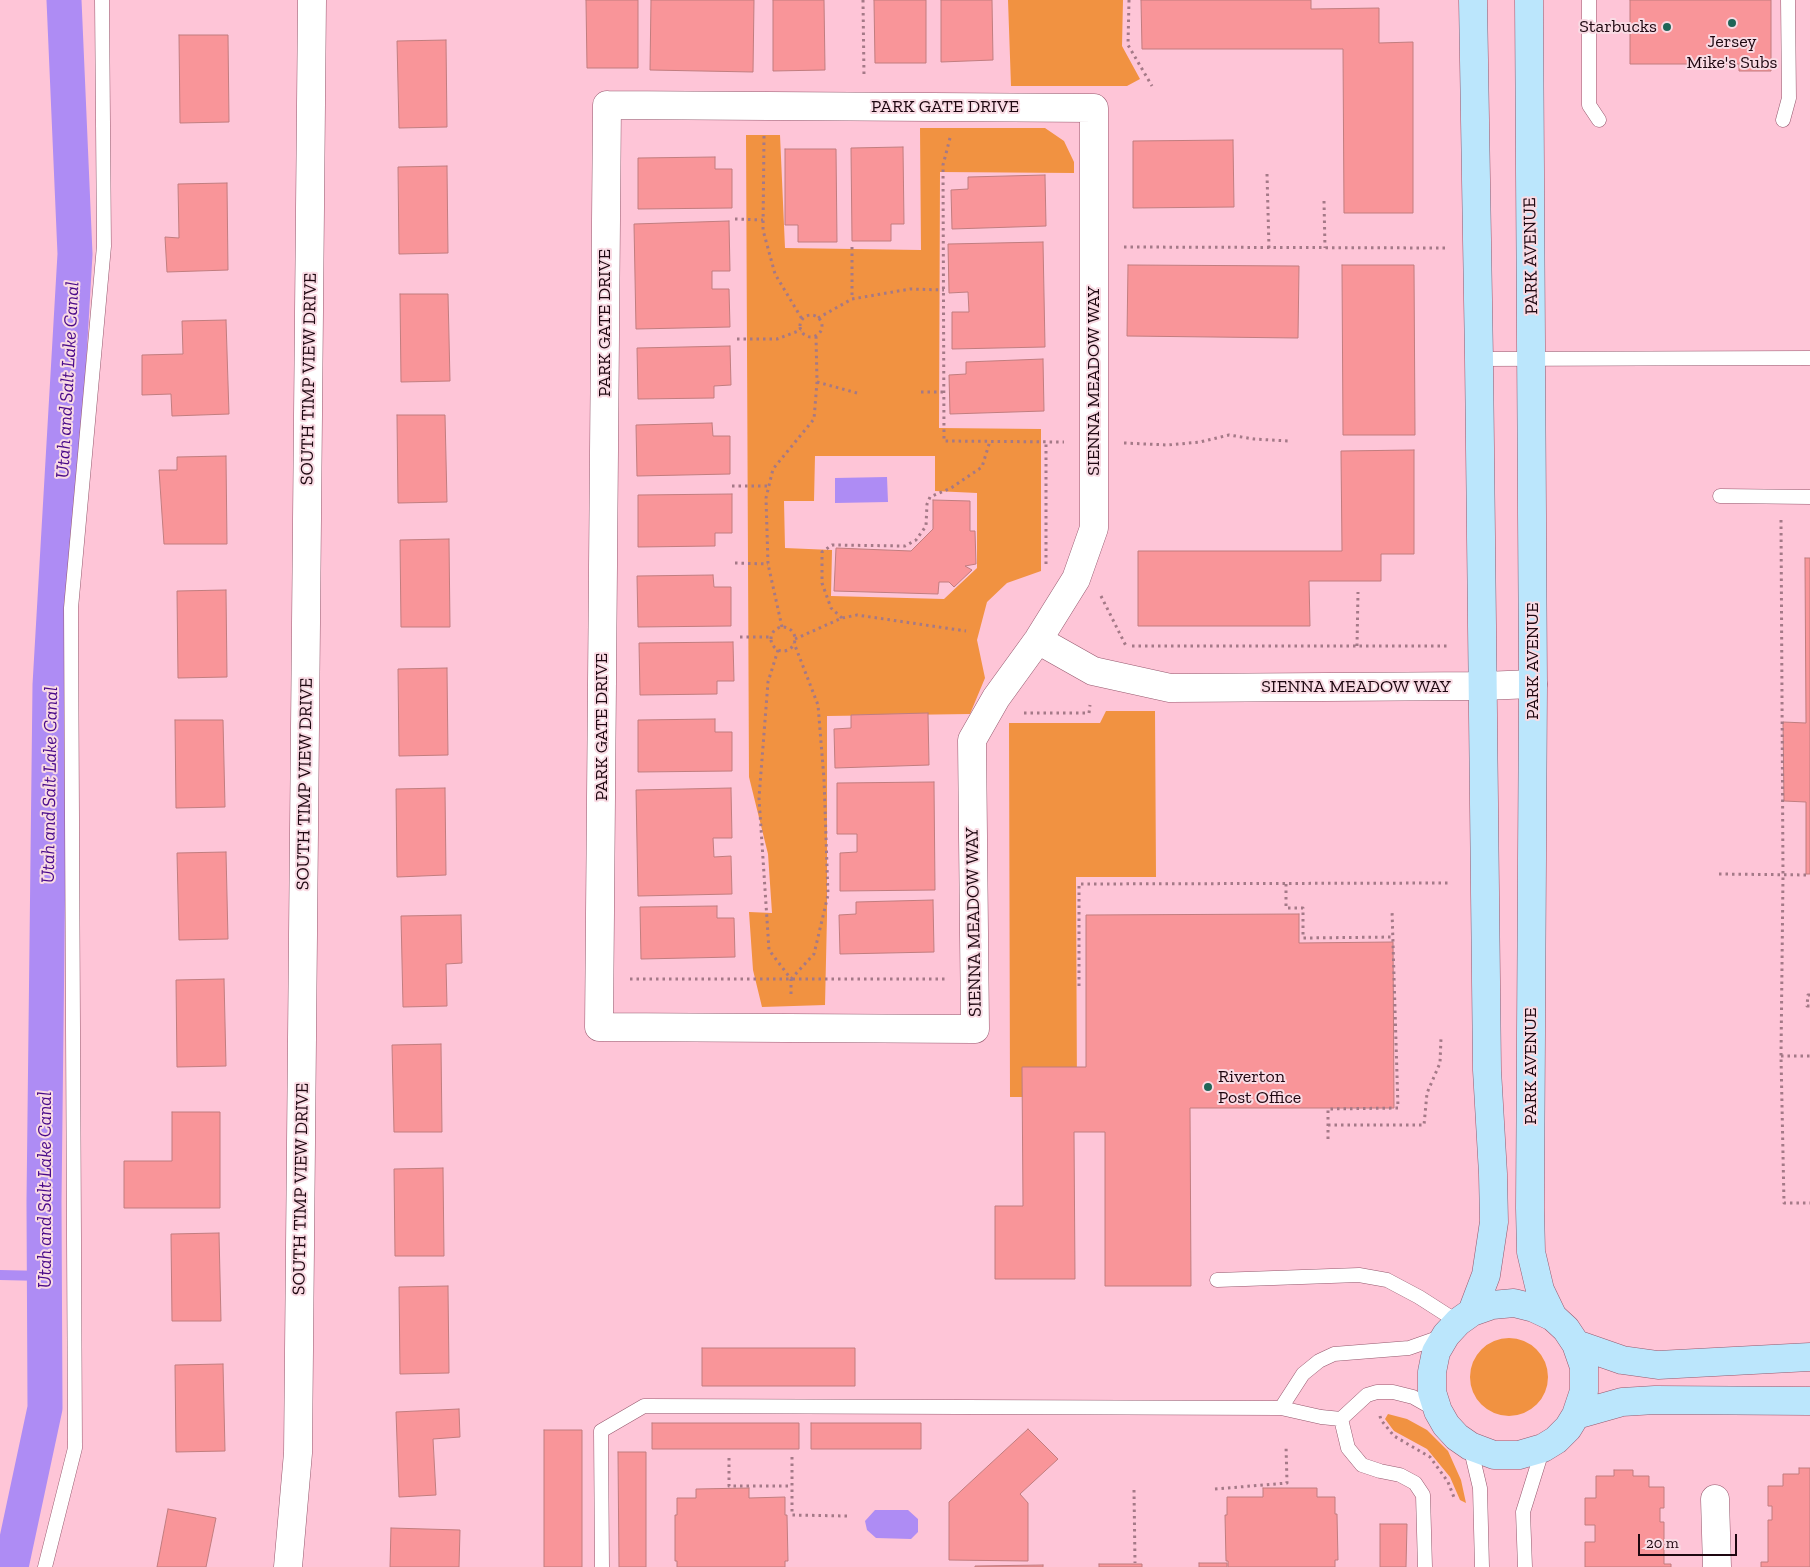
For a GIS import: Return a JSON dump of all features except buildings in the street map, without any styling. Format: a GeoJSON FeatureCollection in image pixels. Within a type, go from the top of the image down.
{"type":"FeatureCollection","features":[{"type":"Feature","properties":{"kind":"street","name":"SOUTH TIMP VIEW DRIVE"},"geometry":{"type":"LineString","coordinates":[[288,1567],[298,1453],[312,0]]}},
{"type":"Feature","properties":{"kind":"street","name":"PARK AVENUE"},"geometry":{"type":"LineString","coordinates":[[1473,0],[1483,686],[1486,1070],[1493,1174],[1494,1222],[1486,1275],[1459,1323],[1436,1352],[1432,1372],[1432,1392],[1438,1411],[1446,1425],[1457,1437],[1470,1446],[1494,1455],[1519,1455],[1542,1448],[1556,1440],[1568,1428],[1576,1415],[1584,1391],[1584,1367],[1576,1344],[1553,1317],[1540,1290],[1531,1247],[1533,684],[1529,0]]}},
{"type":"Feature","properties":{"kind":"street","name":"PARK GATE DRIVE"},"geometry":{"type":"LineString","coordinates":[[599,1027],[607,105],[1094,108]]}},
{"type":"Feature","properties":{"kind":"street","name":"SIENNA MEADOW WAY"},"geometry":{"type":"LineString","coordinates":[[599,1027],[975,1029],[972,740],[996,698],[1038,640],[1076,579],[1094,528],[1094,108]]}},
{"type":"Feature","properties":{"kind":"street","name":"SIENNA MEADOW WAY"},"geometry":{"type":"LineString","coordinates":[[1038,640],[1093,671],[1170,688],[1533,684]]}},
{"type":"Feature","properties":{"kind":"street","name":"PARK AVENUE"},"geometry":{"type":"LineString","coordinates":[[1459,1323],[1492,1305],[1514,1303],[1534,1308],[1553,1317]]}},
{"type":"Feature","properties":{"kind":"street"},"geometry":{"type":"LineString","coordinates":[[1576,1344],[1622,1360],[1658,1364],[1810,1357]]}},
{"type":"Feature","properties":{"kind":"street"},"geometry":{"type":"LineString","coordinates":[[1576,1415],[1622,1402],[1654,1400],[1810,1401]]}},
{"type":"Feature","properties":{"kind":"street"},"geometry":{"type":"LineString","coordinates":[[1715,1499],[1717,1567]]}},
{"type":"Feature","properties":{"kind":"lane"},"geometry":{"type":"LineString","coordinates":[[45,1567],[76,1448],[71,608],[104,246],[102,0]]}},
{"type":"Feature","properties":{"kind":"lane"},"geometry":{"type":"LineString","coordinates":[[1588,0],[1588,105],[1598,120]]}},
{"type":"Feature","properties":{"kind":"lane"},"geometry":{"type":"LineString","coordinates":[[1783,120],[1789,98],[1788,0]]}},
{"type":"Feature","properties":{"kind":"lane"},"geometry":{"type":"LineString","coordinates":[[1479,359],[1810,358]]}},
{"type":"Feature","properties":{"kind":"lane"},"geometry":{"type":"LineString","coordinates":[[1720,496],[1810,497]]}},
{"type":"Feature","properties":{"kind":"lane"},"geometry":{"type":"LineString","coordinates":[[1216,1280],[1360,1275],[1387,1280],[1419,1297],[1459,1323]]}},
{"type":"Feature","properties":{"kind":"lane"},"geometry":{"type":"LineString","coordinates":[[1281,1408],[1303,1374],[1319,1361],[1334,1354],[1409,1348],[1459,1323]]}},
{"type":"Feature","properties":{"kind":"lane"},"geometry":{"type":"LineString","coordinates":[[602,1567],[601,1431],[644,1406],[1281,1408],[1321,1417],[1341,1419],[1367,1395],[1378,1392],[1393,1392],[1413,1397],[1438,1411]]}},
{"type":"Feature","properties":{"kind":"lane"},"geometry":{"type":"LineString","coordinates":[[1341,1419],[1348,1448],[1362,1465],[1400,1475],[1415,1483],[1423,1495],[1424,1567]]}},
{"type":"Feature","properties":{"kind":"lane"},"geometry":{"type":"LineString","coordinates":[[1470,1446],[1480,1488],[1482,1567]]}},
{"type":"Feature","properties":{"kind":"lane"},"geometry":{"type":"LineString","coordinates":[[1525,1567],[1523,1512],[1542,1448]]}},
{"type":"Feature","properties":{"kind":"path"},"geometry":{"type":"LineString","coordinates":[[863,0],[864,106]]}},
{"type":"Feature","properties":{"kind":"path"},"geometry":{"type":"LineString","coordinates":[[1129,0],[1128,45],[1152,86]]}},
{"type":"Feature","properties":{"kind":"path"},"geometry":{"type":"LineString","coordinates":[[764,129],[763,230],[775,274],[802,320],[801,330],[805,336],[812,338],[821,332],[821,321],[818,318],[812,315],[802,320]]}},
{"type":"Feature","properties":{"kind":"path"},"geometry":{"type":"LineString","coordinates":[[952,132],[943,165],[944,440],[1072,442]]}},
{"type":"Feature","properties":{"kind":"path"},"geometry":{"type":"LineString","coordinates":[[1267,174],[1269,248]]}},
{"type":"Feature","properties":{"kind":"path"},"geometry":{"type":"LineString","coordinates":[[1324,201],[1325,248]]}},
{"type":"Feature","properties":{"kind":"path"},"geometry":{"type":"LineString","coordinates":[[735,219],[763,220]]}},
{"type":"Feature","properties":{"kind":"path"},"geometry":{"type":"LineString","coordinates":[[852,247],[852,299]]}},
{"type":"Feature","properties":{"kind":"path"},"geometry":{"type":"LineString","coordinates":[[1118,247],[1445,248]]}},
{"type":"Feature","properties":{"kind":"path"},"geometry":{"type":"LineString","coordinates":[[818,318],[852,299],[910,289],[944,290]]}},
{"type":"Feature","properties":{"kind":"path"},"geometry":{"type":"LineString","coordinates":[[737,339],[777,339],[801,330]]}},
{"type":"Feature","properties":{"kind":"path"},"geometry":{"type":"LineString","coordinates":[[782,627],[768,564],[766,498],[774,469],[814,419],[817,382],[816,336]]}},
{"type":"Feature","properties":{"kind":"path"},"geometry":{"type":"LineString","coordinates":[[817,382],[857,393]]}},
{"type":"Feature","properties":{"kind":"path"},"geometry":{"type":"LineString","coordinates":[[921,392],[944,392]]}},
{"type":"Feature","properties":{"kind":"path"},"geometry":{"type":"LineString","coordinates":[[1116,442],[1168,446],[1200,442],[1229,435],[1254,440],[1289,441]]}},
{"type":"Feature","properties":{"kind":"path"},"geometry":{"type":"LineString","coordinates":[[842,618],[831,608],[822,583],[822,552],[832,545],[905,546],[916,540],[926,526],[927,504],[930,497],[951,488],[982,467],[990,441]]}},
{"type":"Feature","properties":{"kind":"path"},"geometry":{"type":"LineString","coordinates":[[1046,444],[1046,564]]}},
{"type":"Feature","properties":{"kind":"path"},"geometry":{"type":"LineString","coordinates":[[732,486],[769,486]]}},
{"type":"Feature","properties":{"kind":"path"},"geometry":{"type":"LineString","coordinates":[[1781,517],[1783,875],[1781,1056],[1784,1203],[1810,1203]]}},
{"type":"Feature","properties":{"kind":"path"},"geometry":{"type":"LineString","coordinates":[[735,563],[768,564]]}},
{"type":"Feature","properties":{"kind":"path"},"geometry":{"type":"LineString","coordinates":[[1099,591],[1125,646],[1448,646]]}},
{"type":"Feature","properties":{"kind":"path"},"geometry":{"type":"LineString","coordinates":[[1357,646],[1358,592]]}},
{"type":"Feature","properties":{"kind":"path"},"geometry":{"type":"LineString","coordinates":[[792,979],[814,954],[828,895],[824,779],[818,705],[795,641],[793,632],[786,627],[782,627],[774,630],[770,637],[772,645],[778,650],[786,651],[790,649],[795,641],[842,618],[857,615],[966,631]]}},
{"type":"Feature","properties":{"kind":"path"},"geometry":{"type":"LineString","coordinates":[[740,637],[770,637]]}},
{"type":"Feature","properties":{"kind":"path"},"geometry":{"type":"LineString","coordinates":[[778,650],[768,682],[759,798],[769,950],[792,979]]}},
{"type":"Feature","properties":{"kind":"path"},"geometry":{"type":"LineString","coordinates":[[1016,713],[1090,713],[1090,705]]}},
{"type":"Feature","properties":{"kind":"path"},"geometry":{"type":"LineString","coordinates":[[1718,874],[1810,875]]}},
{"type":"Feature","properties":{"kind":"path"},"geometry":{"type":"LineString","coordinates":[[1079,986],[1079,884],[1450,883]]}},
{"type":"Feature","properties":{"kind":"path"},"geometry":{"type":"LineString","coordinates":[[1286,884],[1286,908],[1303,908],[1304,938],[1393,937]]}},
{"type":"Feature","properties":{"kind":"path"},"geometry":{"type":"LineString","coordinates":[[1328,1139],[1328,1109],[1398,1108],[1392,910]]}},
{"type":"Feature","properties":{"kind":"path"},"geometry":{"type":"LineString","coordinates":[[630,979],[948,979]]}},
{"type":"Feature","properties":{"kind":"path"},"geometry":{"type":"LineString","coordinates":[[1810,995],[1808,995],[1807,1006],[1810,1006]]}},
{"type":"Feature","properties":{"kind":"path"},"geometry":{"type":"LineString","coordinates":[[1328,1125],[1424,1125],[1427,1093],[1440,1063],[1441,1038]]}},
{"type":"Feature","properties":{"kind":"path"},"geometry":{"type":"LineString","coordinates":[[1781,1056],[1810,1056]]}},
{"type":"Feature","properties":{"kind":"path"},"geometry":{"type":"LineString","coordinates":[[1215,1489],[1287,1483],[1286,1445]]}},
{"type":"Feature","properties":{"kind":"path"},"geometry":{"type":"LineString","coordinates":[[792,1457],[792,1515],[848,1516]]}},
{"type":"Feature","properties":{"kind":"path"},"geometry":{"type":"LineString","coordinates":[[729,1458],[729,1486],[792,1486]]}},
{"type":"Feature","properties":{"kind":"path"},"geometry":{"type":"LineString","coordinates":[[1134,1490],[1135,1563]]}},
{"type":"Feature","properties":{"kind":"shaded area"},"geometry":{"type":"Polygon","coordinates":[[[1008,0],[1123,0],[1122,46],[1140,79],[1127,86],[1011,86],[1008,0]]]}},
{"type":"Feature","properties":{"kind":"shaded area"},"geometry":{"type":"Polygon","coordinates":[[[920,128],[1045,128],[1064,141],[1074,162],[1074,173],[940,172],[939,428],[1041,429],[1041,571],[1007,583],[987,602],[977,640],[985,678],[970,714],[827,716],[825,1005],[762,1007],[753,970],[749,912],[772,913],[768,854],[749,777],[746,135],[780,135],[785,248],[921,250],[920,128]],[[815,456],[814,501],[784,501],[785,548],[832,550],[831,596],[944,599],[977,568],[977,493],[935,491],[935,456],[815,456]]]}},
{"type":"Feature","properties":{"kind":"shaded area"},"geometry":{"type":"Polygon","coordinates":[[[887,477],[888,502],[835,503],[835,478],[887,477]]]}},
{"type":"Feature","properties":{"kind":"shaded area"},"geometry":{"type":"Polygon","coordinates":[[[1106,711],[1155,711],[1156,877],[1076,877],[1077,1097],[1010,1097],[1009,723],[1100,723],[1106,711]]]}},
{"type":"Feature","properties":{"kind":"shaded area"},"geometry":{"type":"Polygon","coordinates":[[[1501,1338],[1517,1338],[1531,1344],[1542,1355],[1548,1369],[1548,1385],[1542,1399],[1531,1410],[1517,1416],[1501,1416],[1487,1410],[1476,1399],[1470,1385],[1470,1369],[1476,1355],[1487,1344],[1501,1338]]]}},
{"type":"Feature","properties":{"kind":"shaded area"},"geometry":{"type":"Polygon","coordinates":[[[1388,1414],[1407,1419],[1427,1430],[1448,1451],[1461,1480],[1466,1503],[1460,1500],[1450,1477],[1427,1449],[1394,1431],[1385,1419],[1388,1414]]]}},
{"type":"Feature","properties":{"kind":"shaded area"},"geometry":{"type":"Polygon","coordinates":[[[875,1510],[908,1510],[918,1519],[918,1532],[911,1539],[876,1538],[867,1530],[865,1521],[875,1510]]]}},
{"type":"Feature","properties":{"kind":"waterway","name":"Utah and Salt Lake Canal"},"geometry":{"type":"LineString","coordinates":[[11,1567],[45,1408],[44,1201],[50,685],[75,254],[64,0]]}},
{"type":"Feature","properties":{"kind":"waterway"},"geometry":{"type":"LineString","coordinates":[[0,1275],[44,1276]]}},
{"type":"Feature","properties":{"kind":"place","name":"Jersey Mike's Subs"},"geometry":{"type":"Point","coordinates":[1732,23]}},
{"type":"Feature","properties":{"kind":"place","name":"Starbucks"},"geometry":{"type":"Point","coordinates":[1667,27]}},
{"type":"Feature","properties":{"kind":"place","name":"Riverton Post Office"},"geometry":{"type":"Point","coordinates":[1208,1087]}}]}
